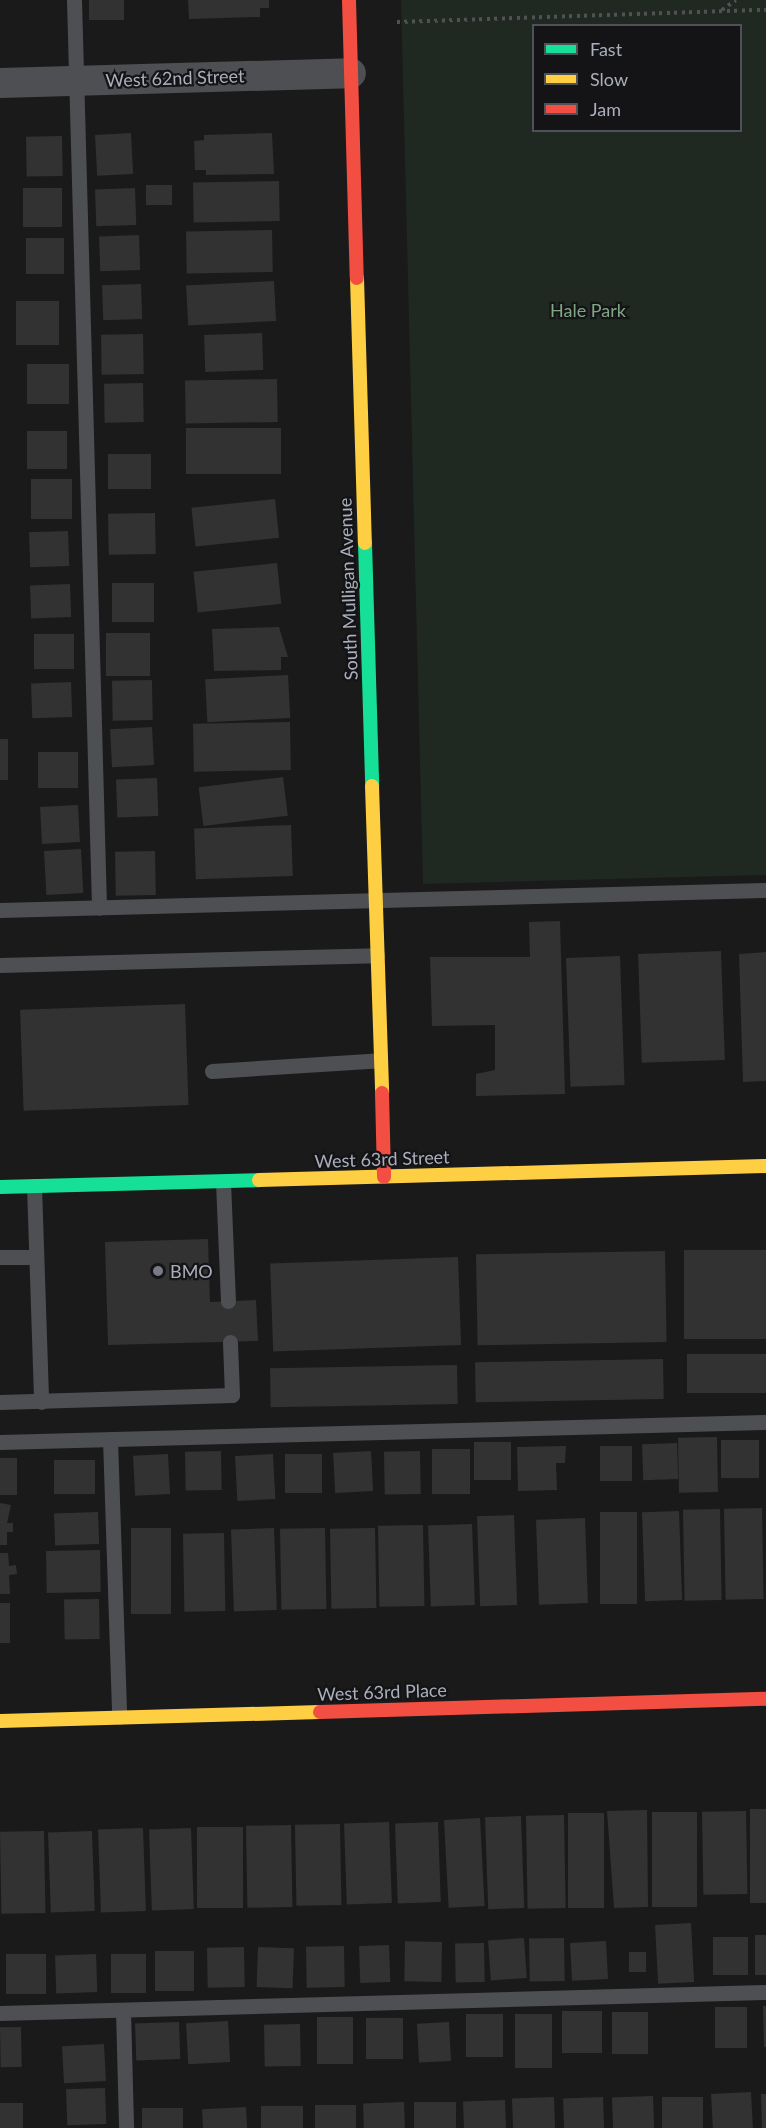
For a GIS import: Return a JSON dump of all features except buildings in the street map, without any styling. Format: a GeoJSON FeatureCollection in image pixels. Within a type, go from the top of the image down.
{"type":"FeatureCollection","features":[{"type":"Feature","properties":{"kind":"street","name":"South Mulligan Avenue"},"geometry":{"type":"LineString","coordinates":[[349,0],[384,1177]]}},
{"type":"Feature","properties":{"kind":"street","name":"West 62nd Street"},"geometry":{"type":"LineString","coordinates":[[0,83],[351,73]]}},
{"type":"Feature","properties":{"kind":"street","name":"West 63rd Street"},"geometry":{"type":"LineString","coordinates":[[0,1187],[766,1166]]}},
{"type":"Feature","properties":{"kind":"street","name":"West 63rd Place"},"geometry":{"type":"LineString","coordinates":[[0,1720],[766,1699]]}},
{"type":"Feature","properties":{"kind":"lane"},"geometry":{"type":"LineString","coordinates":[[74,0],[99,908]]}},
{"type":"Feature","properties":{"kind":"lane"},"geometry":{"type":"LineString","coordinates":[[0,910],[766,890]]}},
{"type":"Feature","properties":{"kind":"lane"},"geometry":{"type":"LineString","coordinates":[[0,965],[377,955]]}},
{"type":"Feature","properties":{"kind":"lane"},"geometry":{"type":"LineString","coordinates":[[212,1071],[380,1060]]}},
{"type":"Feature","properties":{"kind":"lane"},"geometry":{"type":"LineString","coordinates":[[223,1182],[228,1301]]}},
{"type":"Feature","properties":{"kind":"lane"},"geometry":{"type":"LineString","coordinates":[[34,1186],[41,1402]]}},
{"type":"Feature","properties":{"kind":"lane"},"geometry":{"type":"LineString","coordinates":[[0,1257],[36,1257]]}},
{"type":"Feature","properties":{"kind":"lane"},"geometry":{"type":"LineString","coordinates":[[0,1402],[232,1395],[230,1342]]}},
{"type":"Feature","properties":{"kind":"lane"},"geometry":{"type":"LineString","coordinates":[[0,1442],[766,1422]]}},
{"type":"Feature","properties":{"kind":"lane"},"geometry":{"type":"LineString","coordinates":[[110,1439],[119,1717]]}},
{"type":"Feature","properties":{"kind":"lane"},"geometry":{"type":"LineString","coordinates":[[0,2013],[766,1992]]}},
{"type":"Feature","properties":{"kind":"lane"},"geometry":{"type":"LineString","coordinates":[[123,2010],[126,2128]]}},
{"type":"Feature","properties":{"kind":"path"},"geometry":{"type":"LineString","coordinates":[[720,11],[736,0]]}},
{"type":"Feature","properties":{"kind":"path"},"geometry":{"type":"LineString","coordinates":[[397,22],[766,10]]}},
{"type":"Feature","properties":{"kind":"green space","name":"Hale Park"},"geometry":{"type":"Polygon","coordinates":[[[401,0],[766,0],[766,875],[423,884],[401,0]]]}},
{"type":"Feature","properties":{"kind":"traffic: fast"},"geometry":{"type":"LineString","coordinates":[[365,543],[372,786]]}},
{"type":"Feature","properties":{"kind":"traffic: fast"},"geometry":{"type":"LineString","coordinates":[[0,1187],[259,1180]]}},
{"type":"Feature","properties":{"kind":"traffic: slow"},"geometry":{"type":"LineString","coordinates":[[357,278],[365,543]]}},
{"type":"Feature","properties":{"kind":"traffic: slow"},"geometry":{"type":"LineString","coordinates":[[372,786],[382,1093]]}},
{"type":"Feature","properties":{"kind":"traffic: slow"},"geometry":{"type":"LineString","coordinates":[[259,1180],[766,1166]]}},
{"type":"Feature","properties":{"kind":"traffic: slow"},"geometry":{"type":"LineString","coordinates":[[0,1721],[320,1712]]}},
{"type":"Feature","properties":{"kind":"traffic: jam"},"geometry":{"type":"LineString","coordinates":[[349,0],[357,278]]}},
{"type":"Feature","properties":{"kind":"traffic: jam"},"geometry":{"type":"LineString","coordinates":[[382,1093],[384,1177]]}},
{"type":"Feature","properties":{"kind":"traffic: jam"},"geometry":{"type":"LineString","coordinates":[[320,1712],[766,1699]]}},
{"type":"Feature","properties":{"kind":"place","name":"BMO"},"geometry":{"type":"Point","coordinates":[158,1271]}}]}
